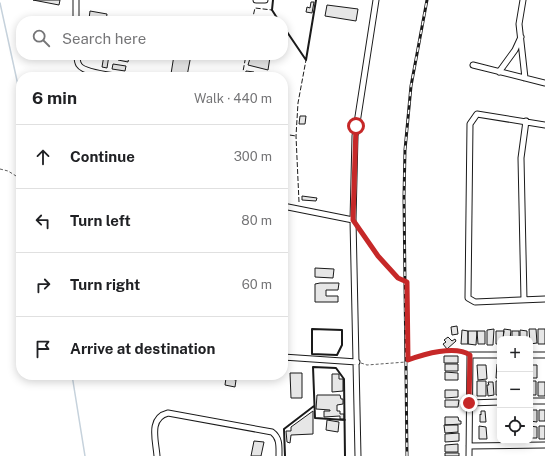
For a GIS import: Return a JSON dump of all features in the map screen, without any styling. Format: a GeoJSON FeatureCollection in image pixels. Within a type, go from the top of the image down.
{"type":"FeatureCollection","features":[{"type":"Feature","properties":{"kind":"street"},"geometry":{"type":"LineString","coordinates":[[76,0],[76,16]]}},
{"type":"Feature","properties":{"kind":"street"},"geometry":{"type":"LineString","coordinates":[[256,0],[264,0]]}},
{"type":"Feature","properties":{"kind":"street"},"geometry":{"type":"LineString","coordinates":[[358,456],[353,220],[354,136],[376,0]]}},
{"type":"Feature","properties":{"kind":"street"},"geometry":{"type":"LineString","coordinates":[[523,0],[519,24],[525,78]]}},
{"type":"Feature","properties":{"kind":"street"},"geometry":{"type":"LineString","coordinates":[[499,72],[515,50],[521,36]]}},
{"type":"Feature","properties":{"kind":"street"},"geometry":{"type":"LineString","coordinates":[[78,60],[78,64],[82,68],[94,72]]}},
{"type":"Feature","properties":{"kind":"street"},"geometry":{"type":"LineString","coordinates":[[473,65],[545,83]]}},
{"type":"Feature","properties":{"kind":"street"},"geometry":{"type":"LineString","coordinates":[[545,125],[477,114],[470,124],[468,282],[468,298],[476,302],[545,299]]}},
{"type":"Feature","properties":{"kind":"street"},"geometry":{"type":"LineString","coordinates":[[524,300],[520,158],[526,121]]}},
{"type":"Feature","properties":{"kind":"street"},"geometry":{"type":"LineString","coordinates":[[288,207],[353,220]]}},
{"type":"Feature","properties":{"kind":"street"},"geometry":{"type":"LineString","coordinates":[[533,355],[545,354]]}},
{"type":"Feature","properties":{"kind":"street"},"geometry":{"type":"LineString","coordinates":[[469,456],[470,355],[497,355]]}},
{"type":"Feature","properties":{"kind":"street"},"geometry":{"type":"LineString","coordinates":[[288,357],[357,362]]}},
{"type":"Feature","properties":{"kind":"street"},"geometry":{"type":"LineString","coordinates":[[533,401],[545,401]]}},
{"type":"Feature","properties":{"kind":"street"},"geometry":{"type":"LineString","coordinates":[[469,403],[497,402]]}},
{"type":"Feature","properties":{"kind":"street"},"geometry":{"type":"LineString","coordinates":[[157,456],[154,426],[158,418],[162,415],[168,414],[272,432],[277,435],[279,441],[279,456]]}},
{"type":"Feature","properties":{"kind":"street"},"geometry":{"type":"LineString","coordinates":[[469,446],[545,445]]}},
{"type":"Feature","properties":{"kind":"path"},"geometry":{"type":"LineString","coordinates":[[0,169],[8,171],[16,176]]}},
{"type":"Feature","properties":{"kind":"path"},"geometry":{"type":"LineString","coordinates":[[353,220],[378,256],[398,278],[407,282],[408,360]]}},
{"type":"Feature","properties":{"kind":"path"},"geometry":{"type":"LineString","coordinates":[[357,362],[367,365],[406,362],[433,352],[464,350],[470,355]]}},
{"type":"Feature","properties":{"kind":"building"},"geometry":{"type":"Polygon","coordinates":[[[33,0],[60,0],[59,5],[33,0]]]}},
{"type":"Feature","properties":{"kind":"building"},"geometry":{"type":"Polygon","coordinates":[[[311,2],[314,2],[312,13],[306,12],[307,7],[310,8],[311,2]]]}},
{"type":"Feature","properties":{"kind":"building"},"geometry":{"type":"Polygon","coordinates":[[[327,5],[358,9],[356,21],[325,16],[327,5]]]}},
{"type":"Feature","properties":{"kind":"building"},"geometry":{"type":"Polygon","coordinates":[[[90,11],[107,14],[107,16],[89,16],[90,11]]]}},
{"type":"Feature","properties":{"kind":"building"},"geometry":{"type":"Polygon","coordinates":[[[103,60],[108,60],[107,68],[102,67],[103,60]]]}},
{"type":"Feature","properties":{"kind":"building"},"geometry":{"type":"Polygon","coordinates":[[[118,60],[128,60],[128,62],[118,60]]]}},
{"type":"Feature","properties":{"kind":"building"},"geometry":{"type":"Polygon","coordinates":[[[173,60],[190,60],[188,72],[171,72],[173,60]]]}},
{"type":"Feature","properties":{"kind":"building"},"geometry":{"type":"Polygon","coordinates":[[[250,60],[270,60],[268,70],[248,65],[250,60]]]}},
{"type":"Feature","properties":{"kind":"building"},"geometry":{"type":"Polygon","coordinates":[[[113,64],[126,66],[125,71],[112,69],[113,64]]]}},
{"type":"Feature","properties":{"kind":"building"},"geometry":{"type":"Polygon","coordinates":[[[300,116],[306,116],[305,124],[299,124],[300,116]]]}},
{"type":"Feature","properties":{"kind":"building"},"geometry":{"type":"Polygon","coordinates":[[[302,196],[317,198],[316,201],[302,200],[302,196]]]}},
{"type":"Feature","properties":{"kind":"building"},"geometry":{"type":"Polygon","coordinates":[[[315,268],[334,269],[333,278],[315,277],[315,268]]]}},
{"type":"Feature","properties":{"kind":"building"},"geometry":{"type":"Polygon","coordinates":[[[339,283],[338,290],[326,290],[326,296],[338,296],[338,302],[315,302],[315,284],[339,283]]]}},
{"type":"Feature","properties":{"kind":"building"},"geometry":{"type":"Polygon","coordinates":[[[457,326],[458,334],[452,335],[451,327],[457,326]]]}},
{"type":"Feature","properties":{"kind":"building"},"geometry":{"type":"Polygon","coordinates":[[[494,329],[493,345],[487,345],[487,330],[494,329]]]}},
{"type":"Feature","properties":{"kind":"building"},"geometry":{"type":"Polygon","coordinates":[[[504,329],[511,330],[510,336],[503,336],[504,329]]]}},
{"type":"Feature","properties":{"kind":"building"},"geometry":{"type":"Polygon","coordinates":[[[529,329],[536,329],[537,343],[533,344],[533,336],[529,336],[529,329]]]}},
{"type":"Feature","properties":{"kind":"building"},"geometry":{"type":"Polygon","coordinates":[[[538,329],[545,329],[545,344],[538,344],[538,329]]]}},
{"type":"Feature","properties":{"kind":"building"},"geometry":{"type":"Polygon","coordinates":[[[462,330],[468,331],[468,344],[461,344],[462,330]]]}},
{"type":"Feature","properties":{"kind":"building"},"geometry":{"type":"Polygon","coordinates":[[[520,330],[527,331],[527,336],[520,336],[520,330]]]}},
{"type":"Feature","properties":{"kind":"building"},"geometry":{"type":"Polygon","coordinates":[[[468,331],[477,331],[476,345],[468,344],[468,331]]]}},
{"type":"Feature","properties":{"kind":"building"},"geometry":{"type":"Polygon","coordinates":[[[477,331],[485,331],[485,344],[478,344],[477,331]]]}},
{"type":"Feature","properties":{"kind":"building"},"geometry":{"type":"Polygon","coordinates":[[[496,331],[504,331],[503,336],[497,336],[496,344],[496,331]]]}},
{"type":"Feature","properties":{"kind":"building"},"geometry":{"type":"Polygon","coordinates":[[[512,331],[519,331],[519,336],[512,336],[512,331]]]}},
{"type":"Feature","properties":{"kind":"building"},"geometry":{"type":"Polygon","coordinates":[[[448,337],[452,341],[455,339],[456,341],[447,349],[443,344],[446,342],[444,340],[448,337]]]}},
{"type":"Feature","properties":{"kind":"building"},"geometry":{"type":"Polygon","coordinates":[[[444,356],[458,356],[458,363],[444,363],[444,356]]]}},
{"type":"Feature","properties":{"kind":"building"},"geometry":{"type":"Polygon","coordinates":[[[445,364],[458,364],[458,371],[445,371],[445,364]]]}},
{"type":"Feature","properties":{"kind":"building"},"geometry":{"type":"Polygon","coordinates":[[[477,365],[486,365],[487,379],[478,380],[477,365]]]}},
{"type":"Feature","properties":{"kind":"building"},"geometry":{"type":"Polygon","coordinates":[[[533,365],[537,365],[537,378],[533,378],[533,365]]]}},
{"type":"Feature","properties":{"kind":"building"},"geometry":{"type":"Polygon","coordinates":[[[445,372],[458,373],[458,380],[445,380],[445,372]]]}},
{"type":"Feature","properties":{"kind":"building"},"geometry":{"type":"Polygon","coordinates":[[[290,373],[302,373],[302,398],[291,398],[290,373]]]}},
{"type":"Feature","properties":{"kind":"building"},"geometry":{"type":"Polygon","coordinates":[[[332,374],[339,374],[339,379],[343,379],[343,391],[332,392],[332,374]]]}},
{"type":"Feature","properties":{"kind":"building"},"geometry":{"type":"Polygon","coordinates":[[[226,380],[236,380],[235,387],[225,385],[226,380]]]}},
{"type":"Feature","properties":{"kind":"building"},"geometry":{"type":"Polygon","coordinates":[[[477,381],[486,381],[486,396],[477,396],[477,381]]]}},
{"type":"Feature","properties":{"kind":"building"},"geometry":{"type":"Polygon","coordinates":[[[496,381],[497,381],[497,395],[496,381]]]}},
{"type":"Feature","properties":{"kind":"building"},"geometry":{"type":"Polygon","coordinates":[[[533,381],[536,381],[536,395],[533,395],[533,381]]]}},
{"type":"Feature","properties":{"kind":"building"},"geometry":{"type":"Polygon","coordinates":[[[488,382],[493,382],[494,395],[488,396],[488,382]]]}},
{"type":"Feature","properties":{"kind":"building"},"geometry":{"type":"Polygon","coordinates":[[[538,382],[545,382],[545,396],[538,396],[538,382]]]}},
{"type":"Feature","properties":{"kind":"building"},"geometry":{"type":"Polygon","coordinates":[[[445,390],[458,390],[458,397],[445,398],[445,390]]]}},
{"type":"Feature","properties":{"kind":"building"},"geometry":{"type":"Polygon","coordinates":[[[317,395],[340,395],[341,399],[343,399],[343,404],[337,405],[337,411],[340,411],[340,414],[344,414],[344,419],[340,419],[340,416],[324,417],[324,411],[330,410],[316,409],[317,395]]]}},
{"type":"Feature","properties":{"kind":"building"},"geometry":{"type":"Polygon","coordinates":[[[445,400],[459,400],[458,407],[445,407],[445,400]]]}},
{"type":"Feature","properties":{"kind":"building"},"geometry":{"type":"Polygon","coordinates":[[[533,410],[537,410],[537,422],[533,421],[533,410]]]}},
{"type":"Feature","properties":{"kind":"building"},"geometry":{"type":"Polygon","coordinates":[[[539,410],[545,410],[545,421],[539,421],[539,410]]]}},
{"type":"Feature","properties":{"kind":"building"},"geometry":{"type":"Polygon","coordinates":[[[313,411],[313,434],[291,435],[290,443],[287,442],[286,431],[291,431],[291,427],[313,411]]]}},
{"type":"Feature","properties":{"kind":"building"},"geometry":{"type":"Polygon","coordinates":[[[481,411],[485,411],[486,422],[480,422],[481,411]]]}},
{"type":"Feature","properties":{"kind":"building"},"geometry":{"type":"Polygon","coordinates":[[[445,417],[458,417],[461,424],[445,425],[445,417]]]}},
{"type":"Feature","properties":{"kind":"building"},"geometry":{"type":"Polygon","coordinates":[[[327,420],[339,422],[338,432],[326,430],[327,420]]]}},
{"type":"Feature","properties":{"kind":"building"},"geometry":{"type":"Polygon","coordinates":[[[444,425],[458,425],[458,432],[445,433],[444,425]]]}},
{"type":"Feature","properties":{"kind":"building"},"geometry":{"type":"Polygon","coordinates":[[[479,426],[486,427],[487,439],[479,439],[479,426]]]}},
{"type":"Feature","properties":{"kind":"building"},"geometry":{"type":"Polygon","coordinates":[[[533,426],[537,427],[537,438],[533,438],[533,426]]]}},
{"type":"Feature","properties":{"kind":"building"},"geometry":{"type":"Polygon","coordinates":[[[539,426],[545,426],[545,439],[539,439],[539,426]]]}},
{"type":"Feature","properties":{"kind":"building"},"geometry":{"type":"Polygon","coordinates":[[[459,433],[459,441],[445,442],[445,434],[459,433]]]}},
{"type":"Feature","properties":{"kind":"building"},"geometry":{"type":"Polygon","coordinates":[[[254,441],[264,442],[261,456],[251,456],[254,441]]]}},
{"type":"Feature","properties":{"kind":"building"},"geometry":{"type":"Polygon","coordinates":[[[458,444],[458,452],[445,452],[445,445],[458,444]]]}},
{"type":"Feature","properties":{"kind":"building"},"geometry":{"type":"Polygon","coordinates":[[[445,453],[459,453],[459,456],[445,456],[445,453]]]}},
{"type":"Feature","properties":{"kind":"waterway"},"geometry":{"type":"LineString","coordinates":[[0,3],[16,76]]}},
{"type":"Feature","properties":{"kind":"waterway"},"geometry":{"type":"LineString","coordinates":[[73,380],[85,456]]}},
{"type":"Feature","properties":{"kind":"railway"},"geometry":{"type":"LineString","coordinates":[[407,456],[404,197],[405,150],[411,86],[427,0]]}},
{"type":"Feature","properties":{"kind":"fence"},"geometry":{"type":"LineString","coordinates":[[253,16],[255,8],[272,10]]}},
{"type":"Feature","properties":{"kind":"fence"},"geometry":{"type":"LineString","coordinates":[[243,72],[245,60]]}},
{"type":"Feature","properties":{"kind":"fence"},"geometry":{"type":"LineString","coordinates":[[299,202],[296,136],[298,103],[306,60]]}},
{"type":"Feature","properties":{"kind":"fence"},"geometry":{"type":"LineString","coordinates":[[288,135],[296,136]]}},
{"type":"Feature","properties":{"kind":"wall"},"geometry":{"type":"LineString","coordinates":[[273,0],[272,10],[276,16]]}},
{"type":"Feature","properties":{"kind":"wall"},"geometry":{"type":"LineString","coordinates":[[288,33],[306,60],[316,0]]}},
{"type":"Feature","properties":{"kind":"wall"},"geometry":{"type":"LineString","coordinates":[[312,329],[342,330],[342,345],[337,355],[312,354],[312,329]]}},
{"type":"Feature","properties":{"kind":"wall"},"geometry":{"type":"LineString","coordinates":[[345,420],[315,418],[313,367],[336,368],[344,379],[345,456]]}},
{"type":"Feature","properties":{"kind":"wall"},"geometry":{"type":"LineString","coordinates":[[285,456],[284,429],[314,406]]}},
{"type":"Feature","properties":{"kind":"route"},"geometry":{"type":"LineString","coordinates":[[356,126],[354,136],[353,220],[378,256],[398,278],[407,282],[408,360],[433,352],[464,350],[470,355],[469,403]]}}]}
